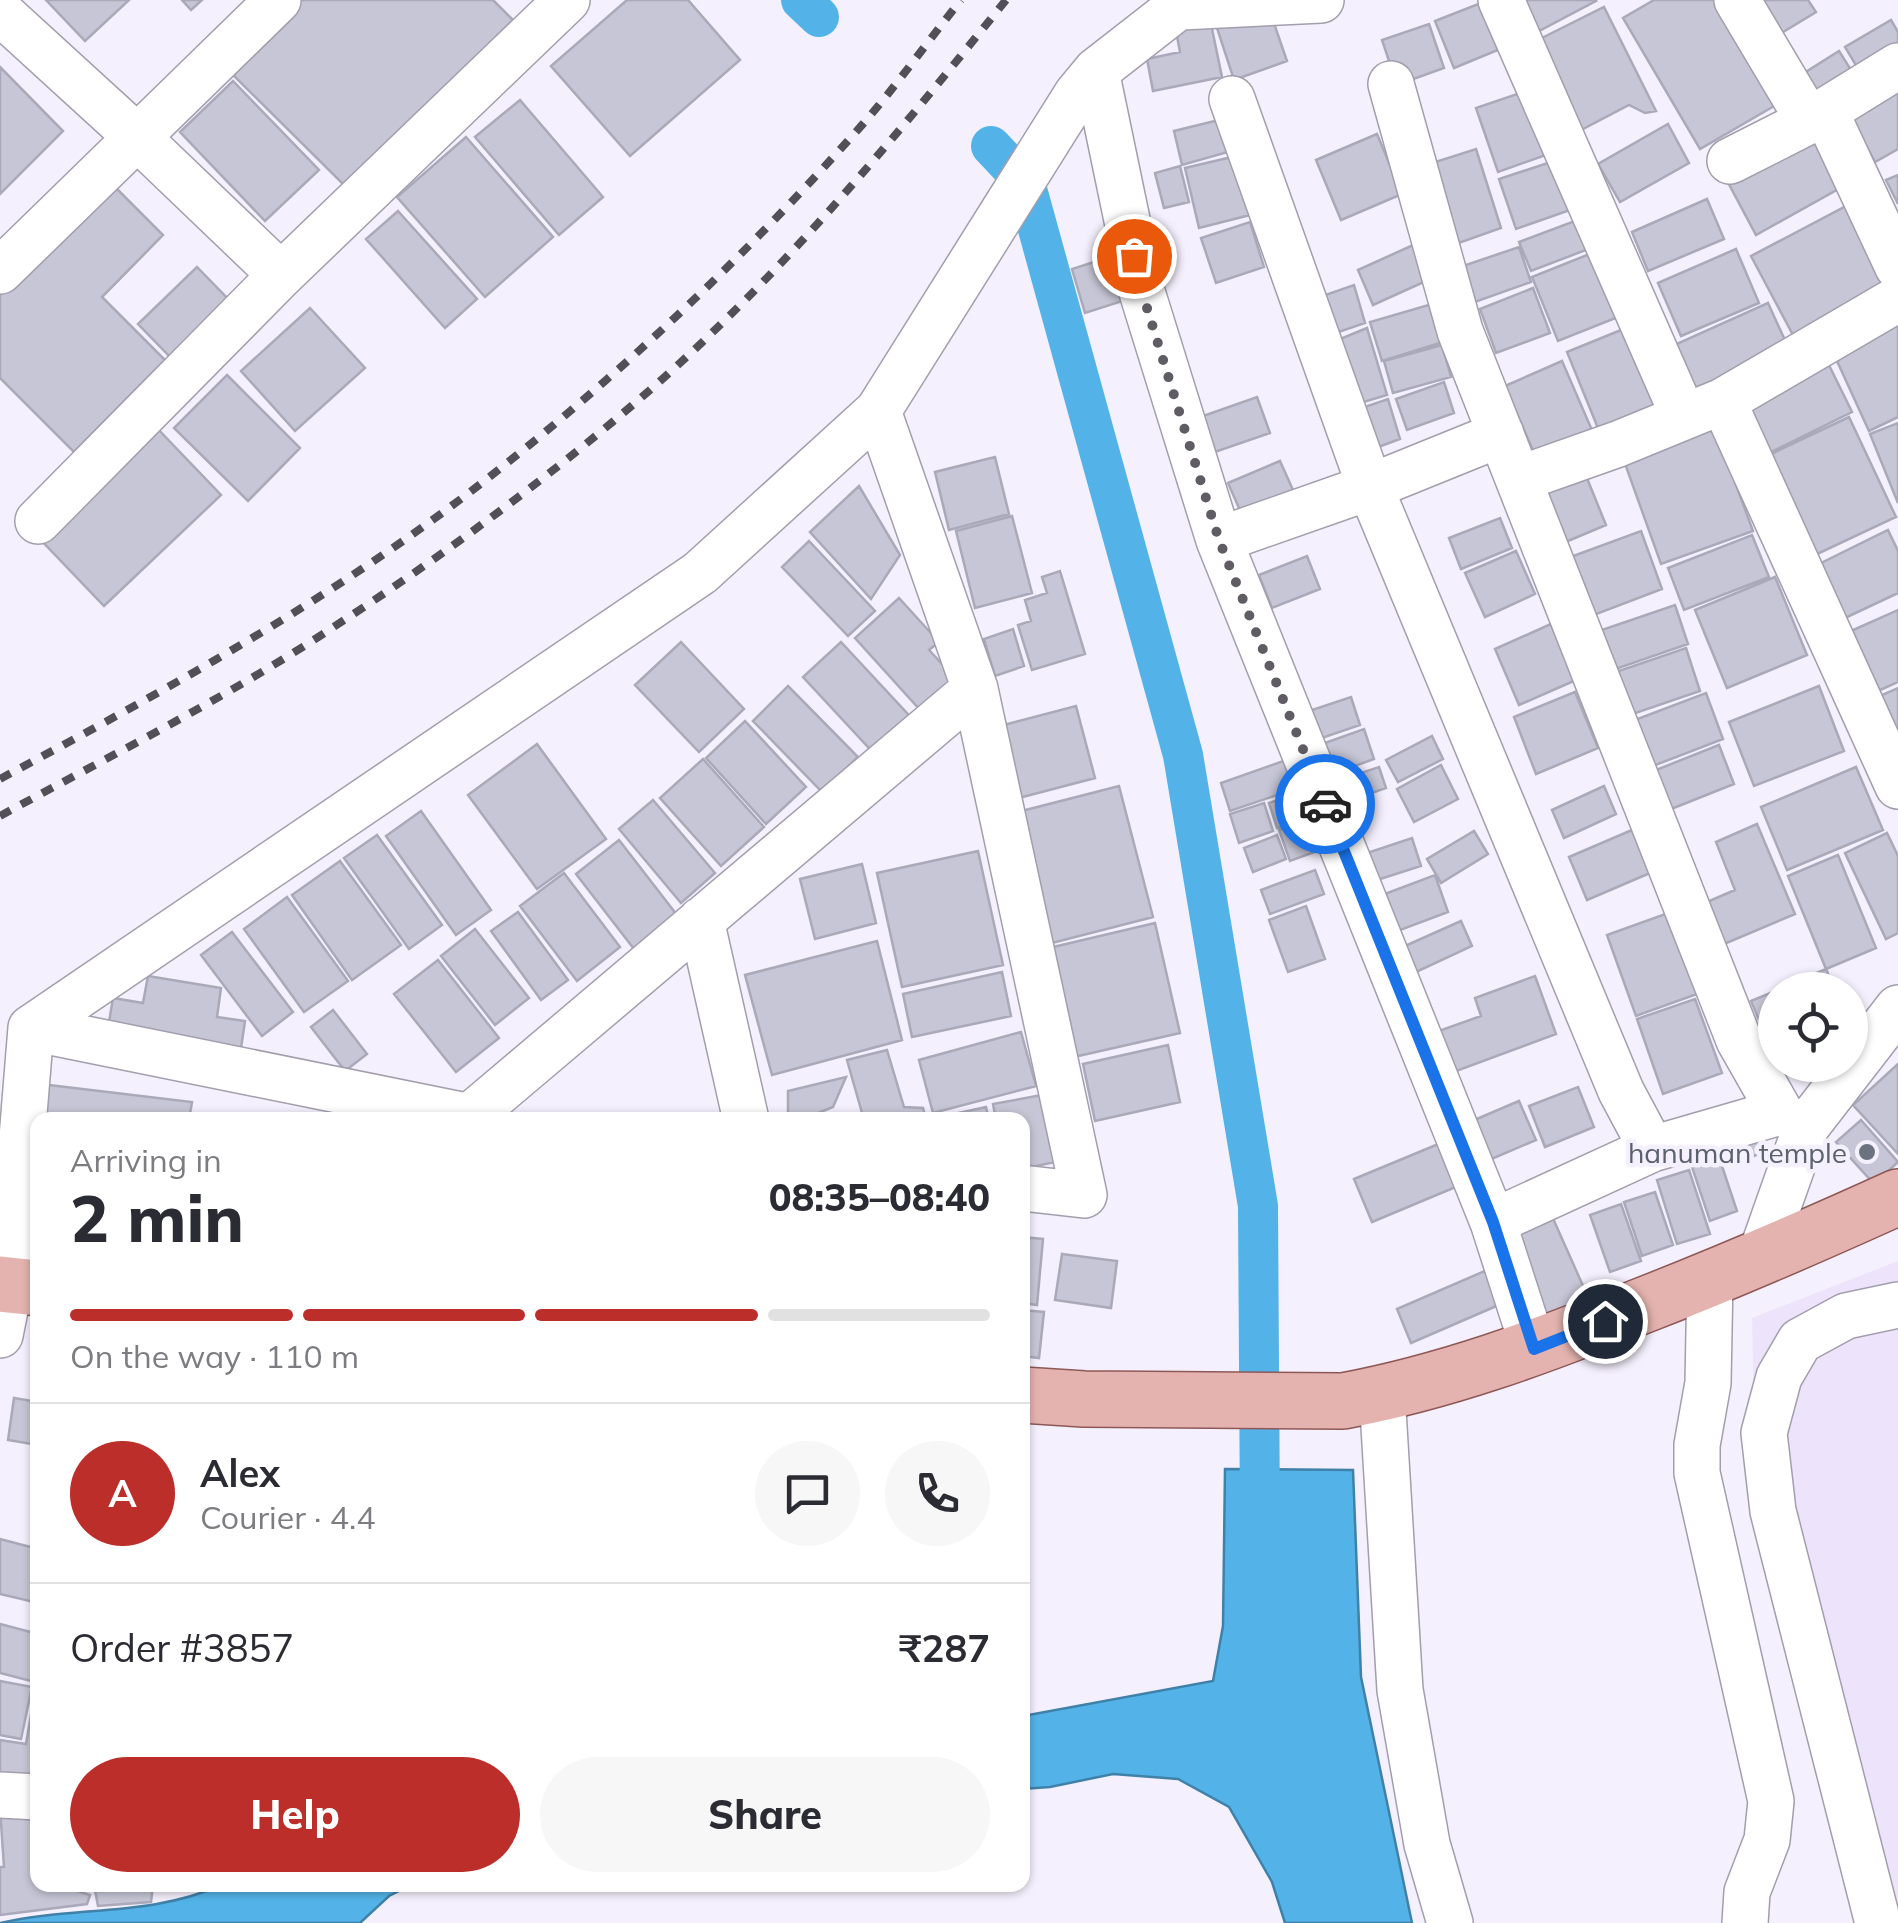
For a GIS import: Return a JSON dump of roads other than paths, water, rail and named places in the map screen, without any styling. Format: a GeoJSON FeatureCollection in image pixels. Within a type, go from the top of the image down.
{"type":"FeatureCollection","features":[{"type":"Feature","properties":{"kind":"main road"},"geometry":{"type":"LineString","coordinates":[[1030,1396],[1362,1397],[1534,1349],[1735,1270],[1898,1198]]}},
{"type":"Feature","properties":{"kind":"street"},"geometry":{"type":"LineString","coordinates":[[0,271],[278,0]]}},
{"type":"Feature","properties":{"kind":"street"},"geometry":{"type":"LineString","coordinates":[[38,520],[282,275],[567,0]]}},
{"type":"Feature","properties":{"kind":"street"},"geometry":{"type":"LineString","coordinates":[[31,1028],[700,572],[878,411],[1087,83],[1184,4],[1320,0]]}},
{"type":"Feature","properties":{"kind":"street"},"geometry":{"type":"LineString","coordinates":[[1502,0],[1703,408],[1898,786]]}},
{"type":"Feature","properties":{"kind":"street"},"geometry":{"type":"LineString","coordinates":[[1737,0],[1817,116],[1898,267]]}},
{"type":"Feature","properties":{"kind":"street"},"geometry":{"type":"LineString","coordinates":[[0,12],[282,275]]}},
{"type":"Feature","properties":{"kind":"street"},"geometry":{"type":"LineString","coordinates":[[1730,161],[1817,116],[1898,66]]}},
{"type":"Feature","properties":{"kind":"street"},"geometry":{"type":"LineString","coordinates":[[1087,83],[1142,292],[1219,540],[1493,1222],[1534,1349]]}},
{"type":"Feature","properties":{"kind":"street"},"geometry":{"type":"LineString","coordinates":[[1391,84],[1460,331],[1739,1040],[1794,1119]]}},
{"type":"Feature","properties":{"kind":"street"},"geometry":{"type":"LineString","coordinates":[[1232,99],[1370,487],[1621,1091],[1652,1149]]}},
{"type":"Feature","properties":{"kind":"street"},"geometry":{"type":"LineString","coordinates":[[1519,479],[1703,408],[1898,298]]}},
{"type":"Feature","properties":{"kind":"street"},"geometry":{"type":"LineString","coordinates":[[878,411],[975,689],[1084,1196],[1030,1189]]}},
{"type":"Feature","properties":{"kind":"street"},"geometry":{"type":"LineString","coordinates":[[1219,540],[1370,487],[1501,434]]}},
{"type":"Feature","properties":{"kind":"street"},"geometry":{"type":"LineString","coordinates":[[485,1112],[701,920],[975,689]]}},
{"type":"Feature","properties":{"kind":"street"},"geometry":{"type":"LineString","coordinates":[[701,920],[744,1112]]}},
{"type":"Feature","properties":{"kind":"street"},"geometry":{"type":"LineString","coordinates":[[1745,1923],[1748,1892],[1766,1840],[1771,1801],[1697,1473],[1697,1444],[1735,1270],[1794,1119],[1898,1008]]}},
{"type":"Feature","properties":{"kind":"street"},"geometry":{"type":"LineString","coordinates":[[31,1028],[443,1112]]}},
{"type":"Feature","properties":{"kind":"street"},"geometry":{"type":"LineString","coordinates":[[12,1298],[31,1028]]}},
{"type":"Feature","properties":{"kind":"street"},"geometry":{"type":"LineString","coordinates":[[1493,1222],[1652,1149],[1794,1119]]}},
{"type":"Feature","properties":{"kind":"street"},"geometry":{"type":"LineString","coordinates":[[1878,1923],[1773,1511],[1764,1433],[1778,1377],[1800,1341],[1846,1316],[1898,1305]]}},
{"type":"Feature","properties":{"kind":"street"},"geometry":{"type":"LineString","coordinates":[[1362,1397],[1400,1690],[1426,1844],[1450,1923]]}},
{"type":"Feature","properties":{"kind":"street"},"geometry":{"type":"LineString","coordinates":[[0,1795],[30,1796]]}},
{"type":"Feature","properties":{"kind":"water"},"geometry":{"type":"Polygon","coordinates":[[[1225,1469],[1353,1470],[1361,1677],[1412,1923],[1285,1923],[1272,1882],[1229,1807],[1178,1779],[1113,1774],[1030,1788],[1030,1715],[1213,1681],[1223,1626],[1225,1469]]]}},
{"type":"Feature","properties":{"kind":"water"},"geometry":{"type":"Polygon","coordinates":[[[397,1892],[360,1923],[0,1923],[139,1907],[194,1895],[397,1892]]]}},
{"type":"Feature","properties":{"kind":"waterway"},"geometry":{"type":"LineString","coordinates":[[801,0],[819,17]]}},
{"type":"Feature","properties":{"kind":"waterway"},"geometry":{"type":"LineString","coordinates":[[991,146],[1025,182],[1183,755],[1258,1206],[1260,1521]]}},
{"type":"Feature","properties":{"kind":"railway"},"geometry":{"type":"LineString","coordinates":[[0,779],[186,677],[308,603],[426,524],[534,441],[633,356],[774,221],[875,110],[961,0]]}},
{"type":"Feature","properties":{"kind":"railway"},"geometry":{"type":"LineString","coordinates":[[0,816],[289,655],[453,545],[573,454],[699,345],[792,252],[1006,0]]}},
{"type":"Feature","properties":{"kind":"place","name":"hanuman temple"},"geometry":{"type":"Point","coordinates":[1867,1152]}}]}
